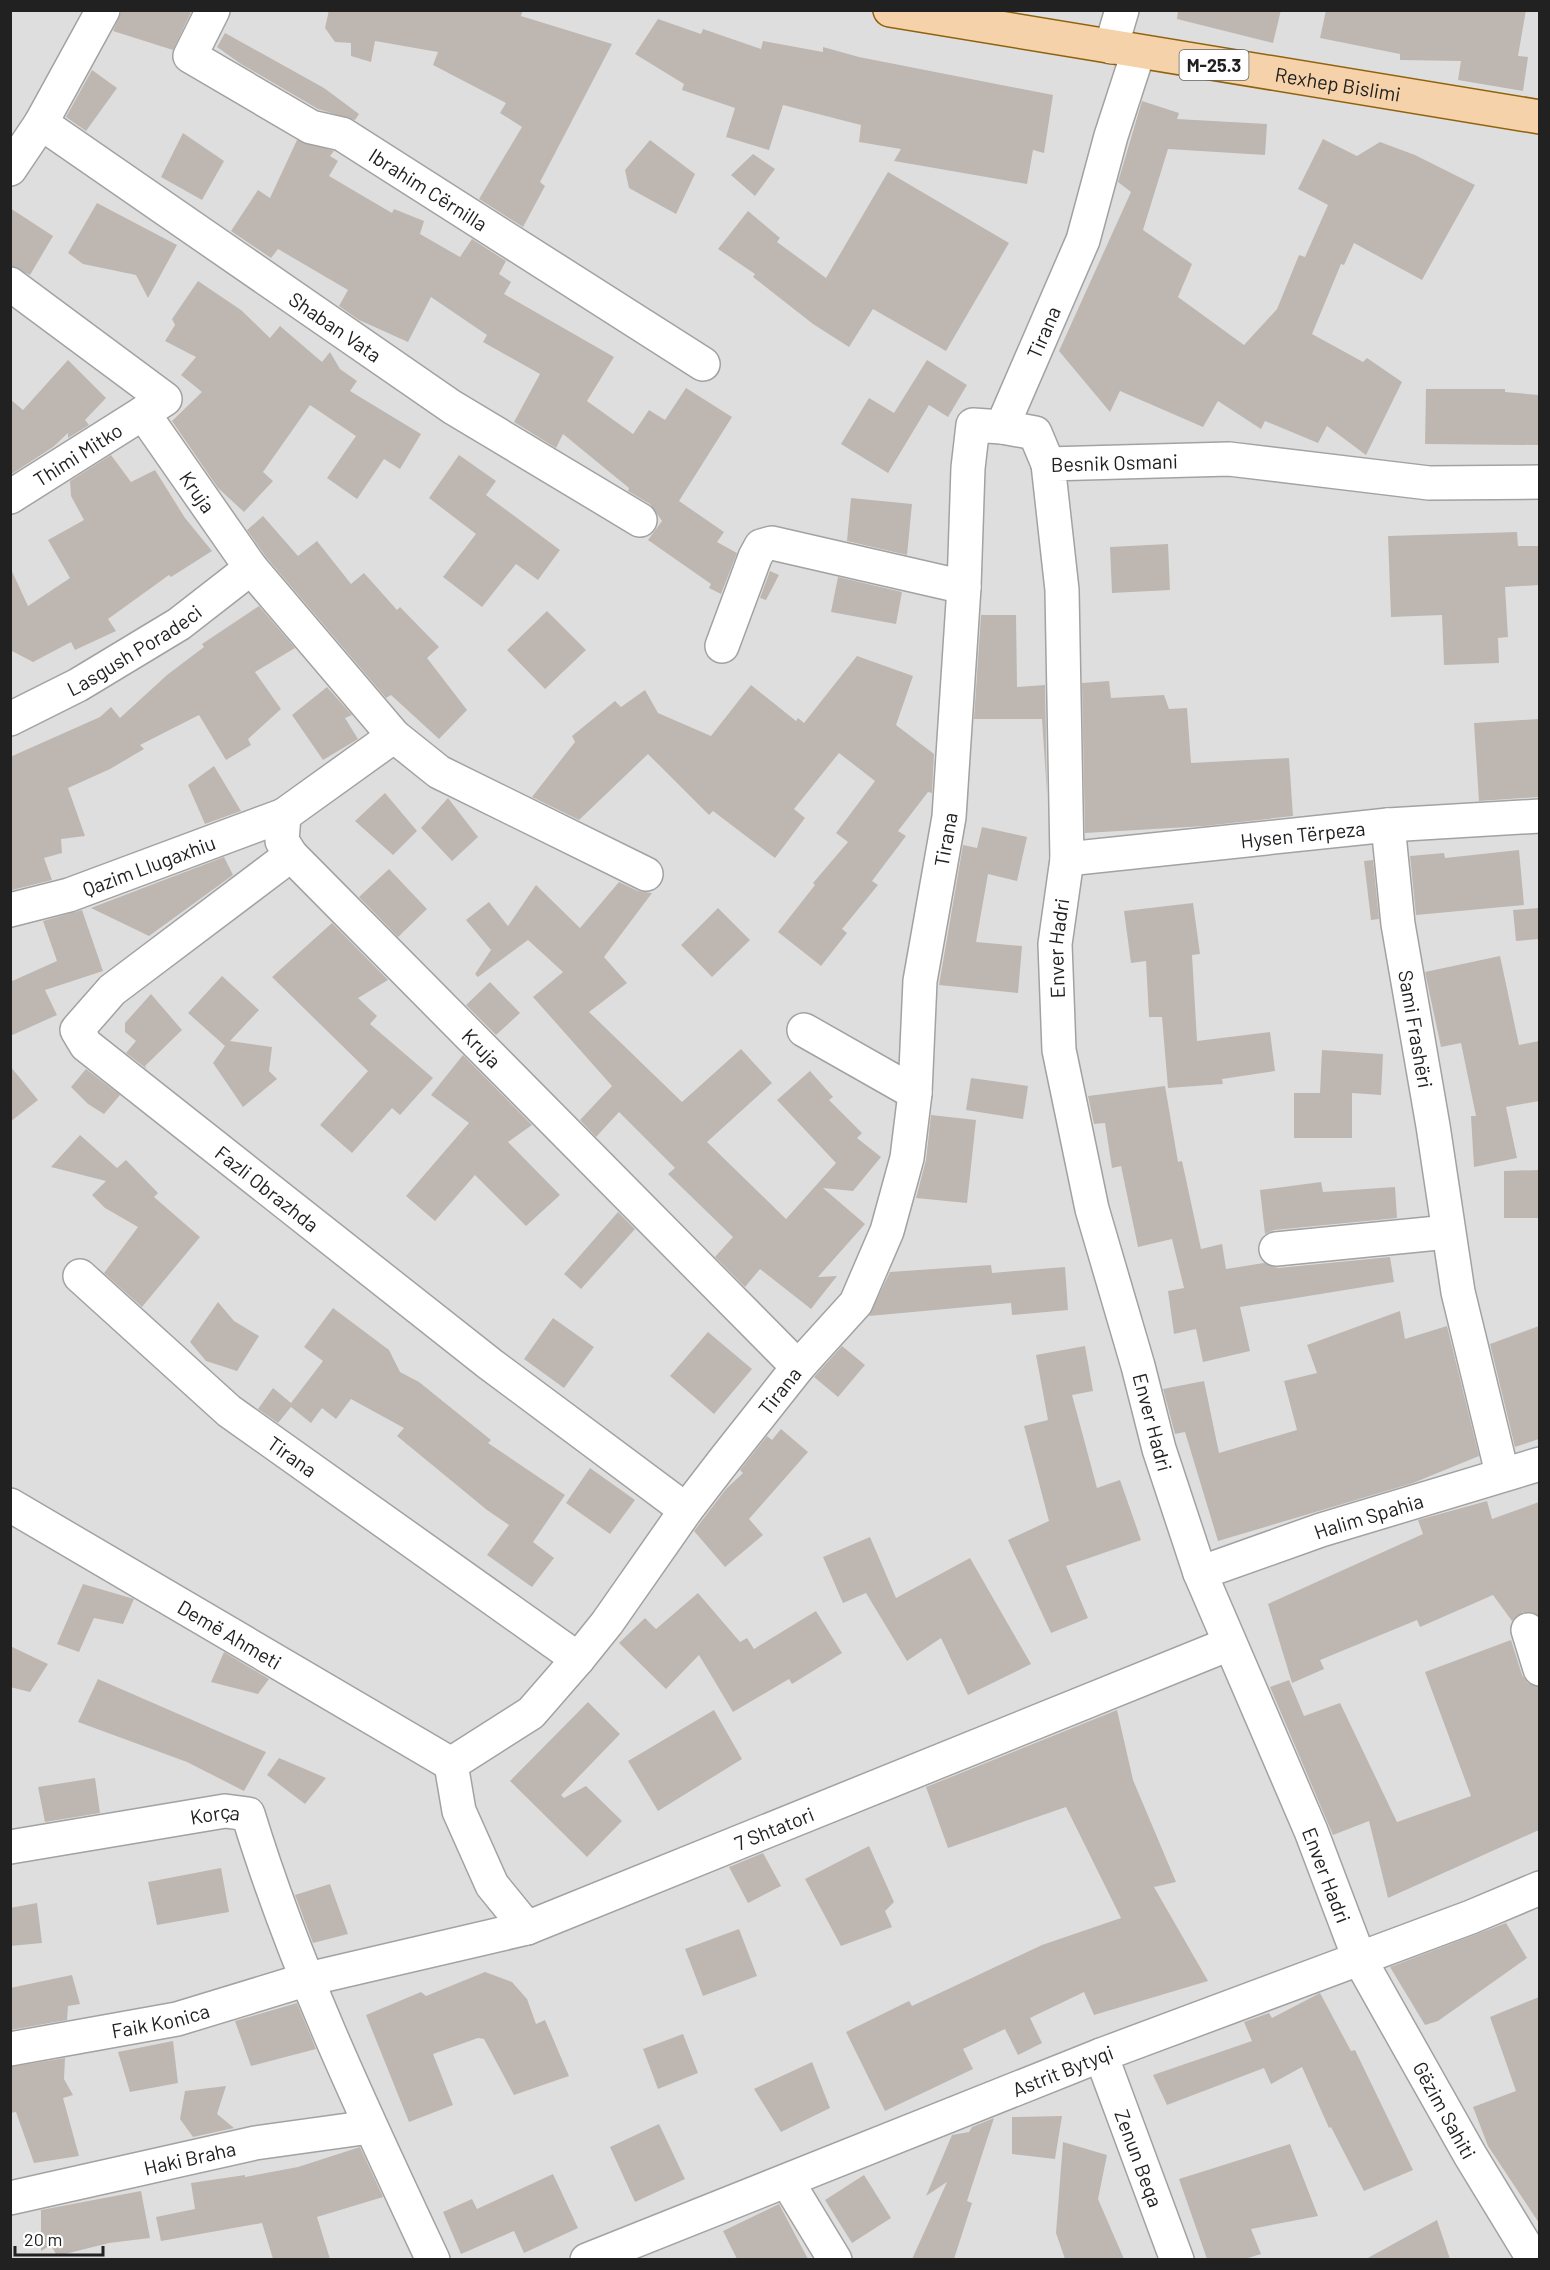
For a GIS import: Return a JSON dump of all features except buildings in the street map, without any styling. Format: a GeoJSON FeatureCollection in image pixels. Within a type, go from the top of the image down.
{"type":"FeatureCollection","features":[{"type":"Feature","properties":{"kind":"main road","name":"Rexhep Bislimi"},"geometry":{"type":"LineString","coordinates":[[890,10],[1539,117]]}},
{"type":"Feature","properties":{"kind":"street"},"geometry":{"type":"LineString","coordinates":[[10,169],[41,123],[103,10]]}},
{"type":"Feature","properties":{"kind":"street","name":"Ibrahim Cërnilla"},"geometry":{"type":"LineString","coordinates":[[213,10],[190,56],[311,127],[342,134],[703,364]]}},
{"type":"Feature","properties":{"kind":"street","name":"Tirana"},"geometry":{"type":"LineString","coordinates":[[451,1764],[531,1713],[578,1659],[607,1623],[686,1510],[798,1367],[856,1303],[887,1231],[904,1168],[915,1093],[921,981],[949,817],[964,586],[968,468],[973,425],[1002,427],[1083,240],[1111,136],[1124,50],[1122,10]]}},
{"type":"Feature","properties":{"kind":"street","name":"Shaban Vata"},"geometry":{"type":"LineString","coordinates":[[41,123],[452,407],[640,520]]}},
{"type":"Feature","properties":{"kind":"street"},"geometry":{"type":"LineString","coordinates":[[10,284],[165,399],[144,413]]}},
{"type":"Feature","properties":{"kind":"street","name":"Thimi Mitko"},"geometry":{"type":"LineString","coordinates":[[10,497],[144,413]]}},
{"type":"Feature","properties":{"kind":"street","name":"Kruja"},"geometry":{"type":"LineString","coordinates":[[144,413],[251,568],[394,736],[439,772],[646,874]]}},
{"type":"Feature","properties":{"kind":"street"},"geometry":{"type":"LineString","coordinates":[[1002,427],[1035,433],[1048,464]]}},
{"type":"Feature","properties":{"kind":"street","name":"Besnik Osmani"},"geometry":{"type":"LineString","coordinates":[[1066,859],[1062,590],[1048,464],[1229,459],[1429,483],[1539,482]]}},
{"type":"Feature","properties":{"kind":"street"},"geometry":{"type":"LineString","coordinates":[[722,646],[755,557],[761,546],[772,543],[964,586]]}},
{"type":"Feature","properties":{"kind":"street","name":"Lasgush Poradeci"},"geometry":{"type":"LineString","coordinates":[[10,720],[78,685],[179,624],[251,568]]}},
{"type":"Feature","properties":{"kind":"street"},"geometry":{"type":"LineString","coordinates":[[284,815],[394,736]]}},
{"type":"Feature","properties":{"kind":"street","name":"Kruja"},"geometry":{"type":"LineString","coordinates":[[284,815],[282,841],[291,855],[798,1367]]}},
{"type":"Feature","properties":{"kind":"street","name":"Qazim Llugaxhiu"},"geometry":{"type":"LineString","coordinates":[[10,910],[69,895],[284,815]]}},
{"type":"Feature","properties":{"kind":"street","name":"Hysen Tërpeza"},"geometry":{"type":"LineString","coordinates":[[1066,859],[1388,825],[1539,816]]}},
{"type":"Feature","properties":{"kind":"street","name":"Sami Frashëri"},"geometry":{"type":"LineString","coordinates":[[1388,825],[1398,924],[1433,1126],[1458,1292],[1502,1473]]}},
{"type":"Feature","properties":{"kind":"street","name":"Fazli Obrazhda"},"geometry":{"type":"LineString","coordinates":[[291,855],[112,990],[77,1030],[86,1045],[472,1350],[686,1510]]}},
{"type":"Feature","properties":{"kind":"street","name":"Enver Hadri"},"geometry":{"type":"LineString","coordinates":[[1066,859],[1055,944],[1059,1050],[1092,1209],[1138,1366],[1158,1449],[1200,1573],[1311,1831],[1359,1958]]}},
{"type":"Feature","properties":{"kind":"street"},"geometry":{"type":"LineString","coordinates":[[804,1030],[915,1093]]}},
{"type":"Feature","properties":{"kind":"street"},"geometry":{"type":"LineString","coordinates":[[1276,1249],[1448,1232]]}},
{"type":"Feature","properties":{"kind":"street","name":"Tirana"},"geometry":{"type":"LineString","coordinates":[[80,1276],[229,1411],[578,1659]]}},
{"type":"Feature","properties":{"kind":"street","name":"Halim Spahia"},"geometry":{"type":"LineString","coordinates":[[1200,1573],[1321,1530],[1502,1473],[1539,1464]]}},
{"type":"Feature","properties":{"kind":"street","name":"Demë Ahmeti"},"geometry":{"type":"LineString","coordinates":[[10,1505],[451,1764]]}},
{"type":"Feature","properties":{"kind":"street"},"geometry":{"type":"LineString","coordinates":[[1528,1630],[1539,1669]]}},
{"type":"Feature","properties":{"kind":"street","name":"7 Shtatori"},"geometry":{"type":"LineString","coordinates":[[308,1979],[527,1928],[1229,1644]]}},
{"type":"Feature","properties":{"kind":"street"},"geometry":{"type":"LineString","coordinates":[[451,1764],[459,1811],[492,1885],[527,1928]]}},
{"type":"Feature","properties":{"kind":"street","name":"Korça"},"geometry":{"type":"LineString","coordinates":[[10,1847],[225,1811],[248,1814],[308,1979]]}},
{"type":"Feature","properties":{"kind":"street","name":"Astrit Bytyqi"},"geometry":{"type":"LineString","coordinates":[[587,2259],[1101,2055],[1471,1917],[1539,1887]]}},
{"type":"Feature","properties":{"kind":"street","name":"Gëzim Sahiti"},"geometry":{"type":"LineString","coordinates":[[1359,1958],[1470,2155],[1534,2259]]}},
{"type":"Feature","properties":{"kind":"street"},"geometry":{"type":"LineString","coordinates":[[308,1979],[370,2127],[434,2259]]}},
{"type":"Feature","properties":{"kind":"street","name":"Faik Konica"},"geometry":{"type":"LineString","coordinates":[[10,2049],[177,2019],[308,1979]]}},
{"type":"Feature","properties":{"kind":"street","name":"Zenun Beqa"},"geometry":{"type":"LineString","coordinates":[[1101,2055],[1177,2259]]}},
{"type":"Feature","properties":{"kind":"street","name":"Haki Braha"},"geometry":{"type":"LineString","coordinates":[[10,2198],[255,2143],[370,2127]]}},
{"type":"Feature","properties":{"kind":"street"},"geometry":{"type":"LineString","coordinates":[[787,2181],[835,2259]]}},
{"type":"Feature","properties":{"kind":"shaded area"},"geometry":{"type":"Polygon","coordinates":[[[11,11],[1539,11],[1539,2259],[11,2259],[11,11]]]}}]}
